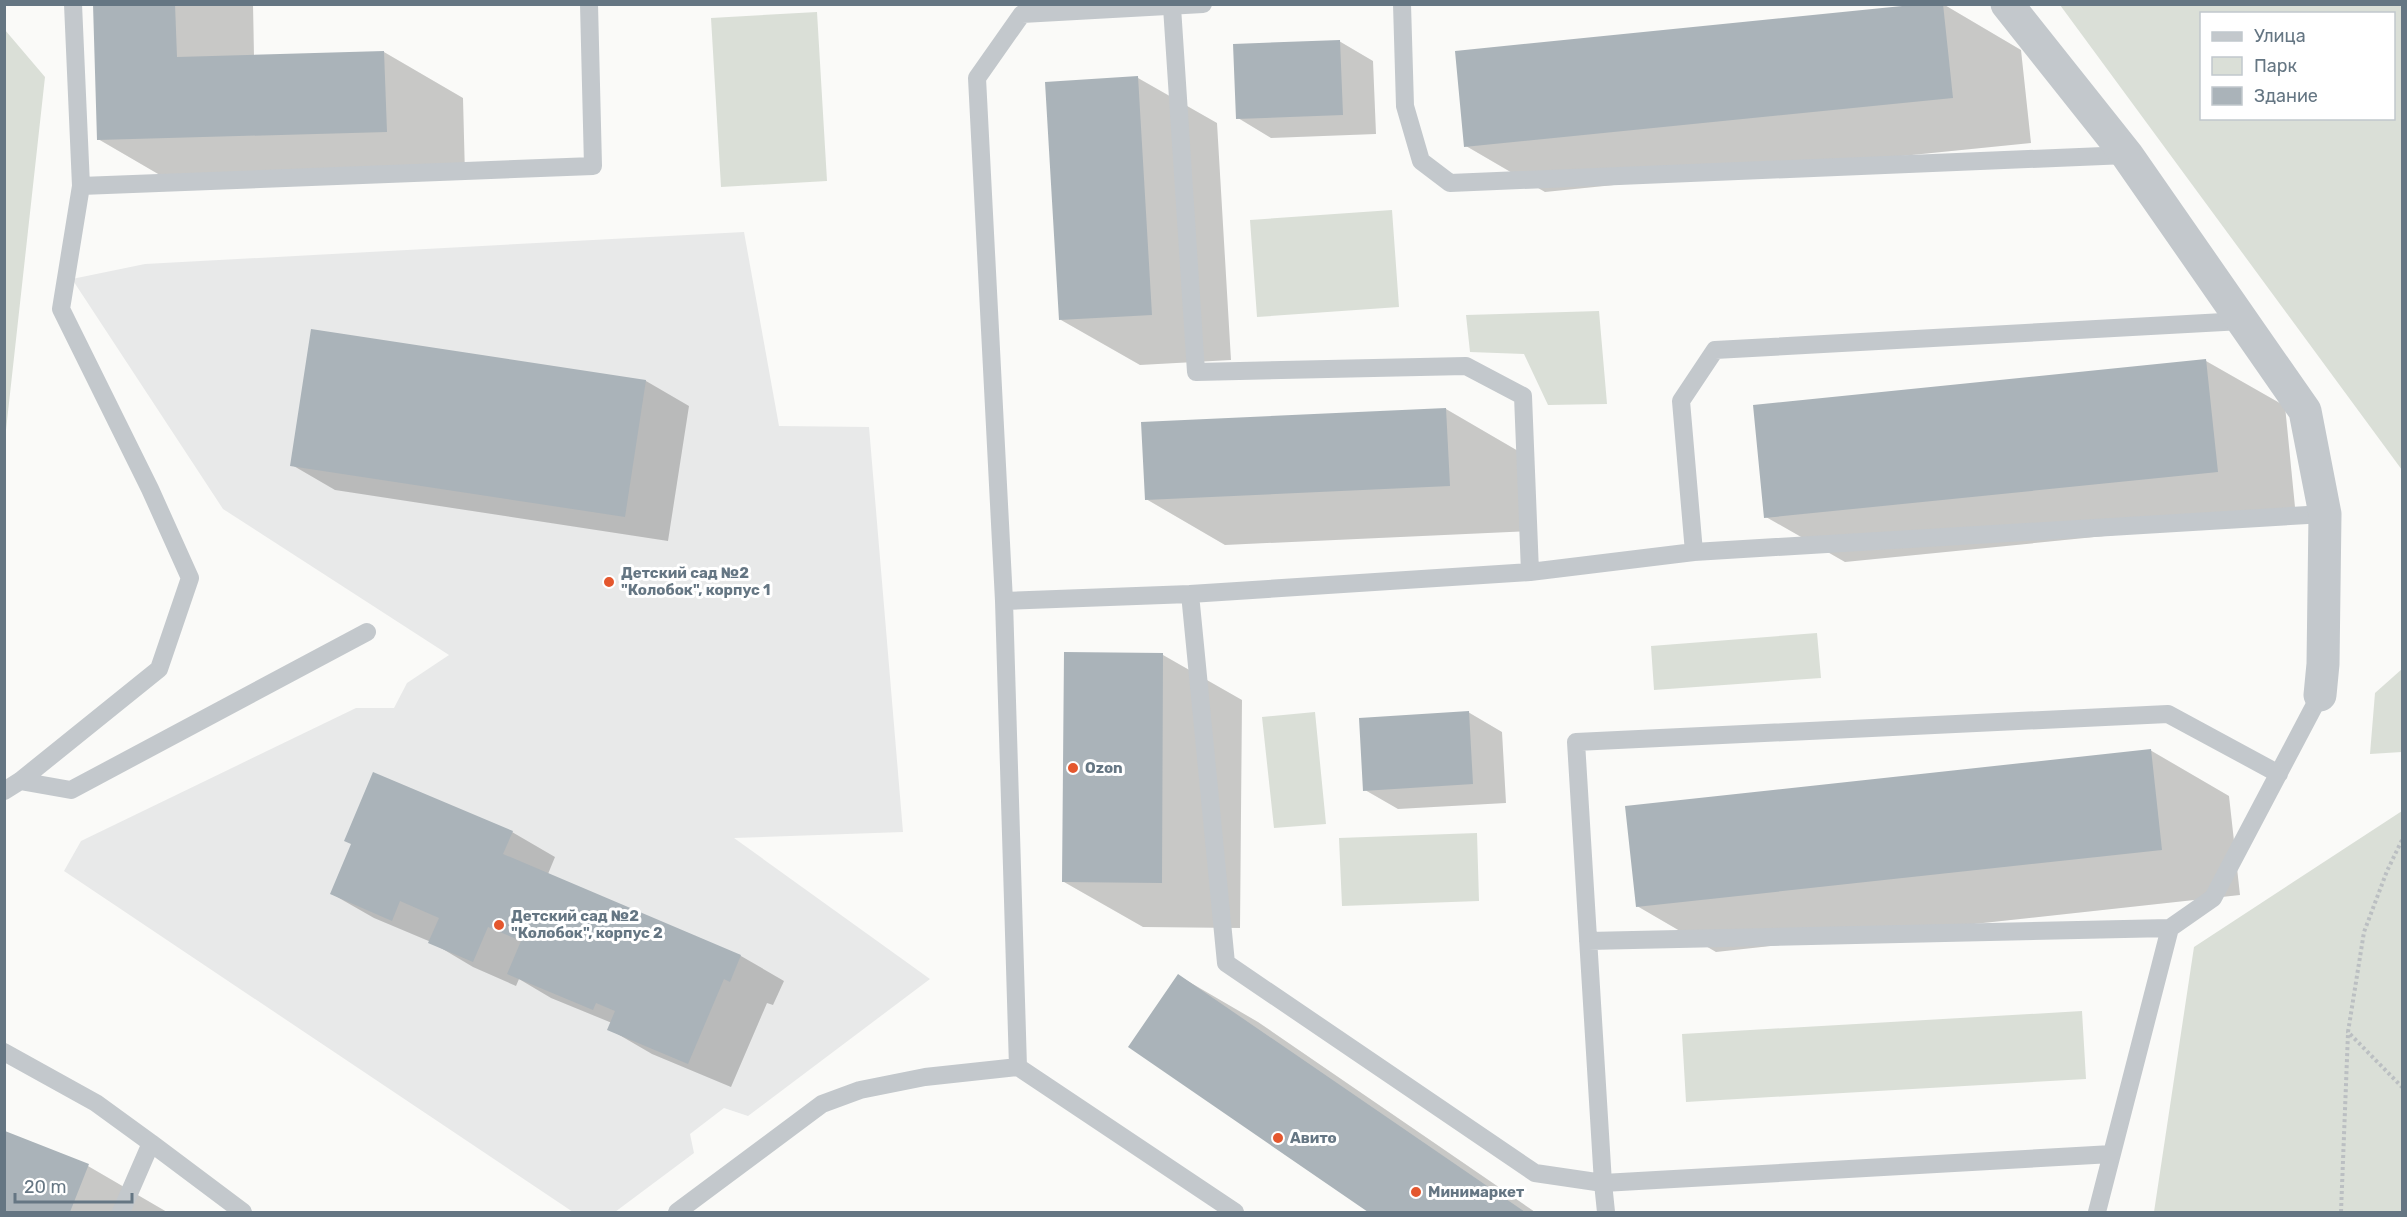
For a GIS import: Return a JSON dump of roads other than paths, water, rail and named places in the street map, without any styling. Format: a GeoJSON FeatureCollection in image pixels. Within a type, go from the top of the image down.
{"type":"FeatureCollection","features":[{"type":"Feature","properties":{"kind":"street"},"geometry":{"type":"LineString","coordinates":[[2007,4],[2127,155],[2305,411],[2325,514],[2323,664],[2320,695]]}},
{"type":"Feature","properties":{"kind":"lane"},"geometry":{"type":"LineString","coordinates":[[12,786],[159,669],[190,579],[150,489],[61,309],[81,186],[73,4]]}},
{"type":"Feature","properties":{"kind":"lane"},"geometry":{"type":"LineString","coordinates":[[81,186],[593,166],[589,4]]}},
{"type":"Feature","properties":{"kind":"lane"},"geometry":{"type":"LineString","coordinates":[[1018,1068],[1004,601],[977,78],[1022,14],[1203,4]]}},
{"type":"Feature","properties":{"kind":"lane"},"geometry":{"type":"LineString","coordinates":[[1402,4],[1405,106],[1421,161],[1450,183],[2127,155]]}},
{"type":"Feature","properties":{"kind":"lane"},"geometry":{"type":"LineString","coordinates":[[1172,7],[1196,372],[1466,366],[1523,396],[1530,572]]}},
{"type":"Feature","properties":{"kind":"lane"},"geometry":{"type":"LineString","coordinates":[[1694,552],[1681,401],[1715,350],[2242,321]]}},
{"type":"Feature","properties":{"kind":"lane"},"geometry":{"type":"LineString","coordinates":[[1004,601],[1190,594],[1530,572],[1694,552],[2325,514]]}},
{"type":"Feature","properties":{"kind":"lane"},"geometry":{"type":"LineString","coordinates":[[1190,594],[1227,963],[1534,1173],[1603,1182],[2112,1154]]}},
{"type":"Feature","properties":{"kind":"lane"},"geometry":{"type":"LineString","coordinates":[[12,786],[71,790],[367,632]]}},
{"type":"Feature","properties":{"kind":"lane"},"geometry":{"type":"LineString","coordinates":[[1588,941],[2170,928],[2213,898],[2320,695]]}},
{"type":"Feature","properties":{"kind":"lane"},"geometry":{"type":"LineString","coordinates":[[1606,1212],[1576,742],[2168,714],[2279,774]]}},
{"type":"Feature","properties":{"kind":"lane"},"geometry":{"type":"LineString","coordinates":[[2097,1212],[2170,928]]}},
{"type":"Feature","properties":{"kind":"lane"},"geometry":{"type":"LineString","coordinates":[[4,1052],[96,1103],[243,1212]]}},
{"type":"Feature","properties":{"kind":"lane"},"geometry":{"type":"LineString","coordinates":[[677,1212],[822,1104],[860,1090],[925,1077],[1018,1068],[1234,1212]]}},
{"type":"Feature","properties":{"kind":"lane"},"geometry":{"type":"LineString","coordinates":[[121,1212],[151,1143]]}},
{"type":"Feature","properties":{"kind":"place","name":"Детский сад №2 \"Колобок\", корпус 1"},"geometry":{"type":"Point","coordinates":[609,582]}},
{"type":"Feature","properties":{"kind":"place","name":"Ozon"},"geometry":{"type":"Point","coordinates":[1073,768]}},
{"type":"Feature","properties":{"kind":"place","name":"Детский сад №2 \"Колобок\", корпус 2"},"geometry":{"type":"Point","coordinates":[499,925]}},
{"type":"Feature","properties":{"kind":"place","name":"Авито"},"geometry":{"type":"Point","coordinates":[1278,1138]}},
{"type":"Feature","properties":{"kind":"place","name":"Минимаркет"},"geometry":{"type":"Point","coordinates":[1416,1192]}}]}
